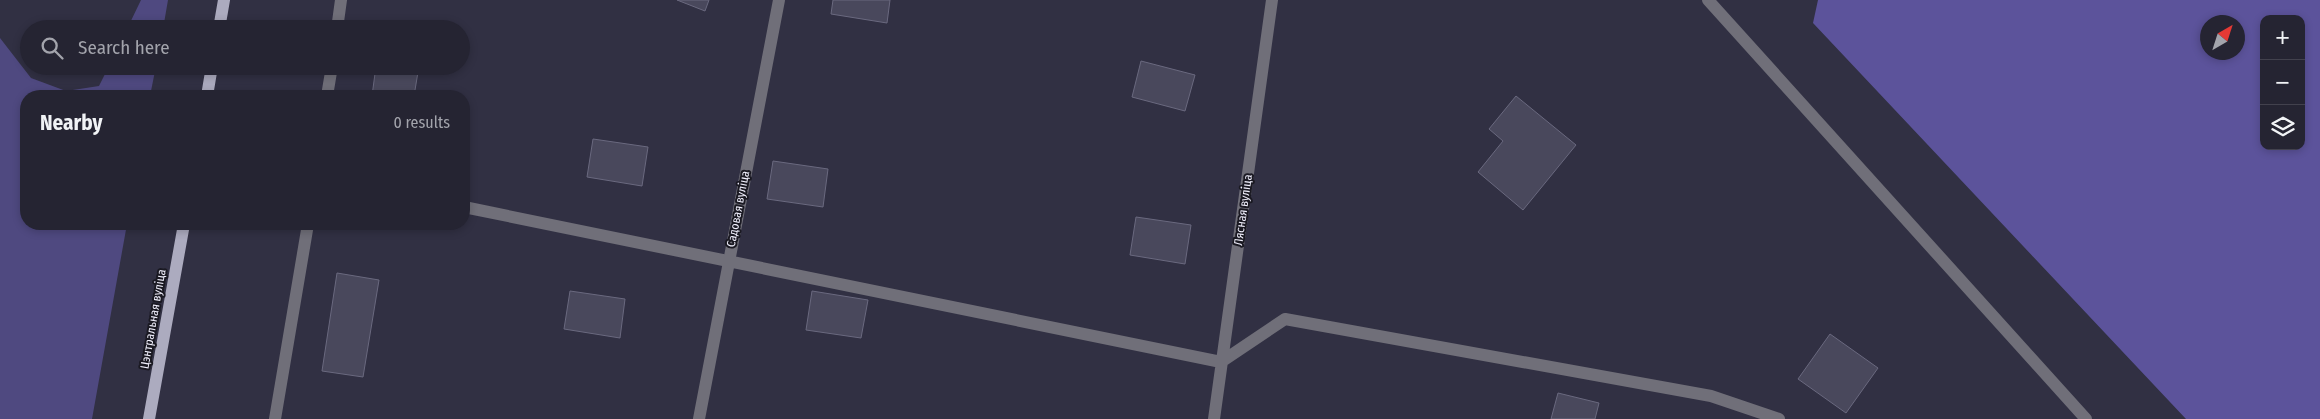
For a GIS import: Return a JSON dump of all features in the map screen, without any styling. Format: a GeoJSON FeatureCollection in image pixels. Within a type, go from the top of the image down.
{"type":"FeatureCollection","features":[{"type":"Feature","properties":{"kind":"main road"},"geometry":{"type":"LineString","coordinates":[[221,20],[224,0]]}},
{"type":"Feature","properties":{"kind":"main road"},"geometry":{"type":"LineString","coordinates":[[208,90],[210,75]]}},
{"type":"Feature","properties":{"kind":"main road","name":"Цэнтральная вуліца"},"geometry":{"type":"LineString","coordinates":[[149,419],[183,230]]}},
{"type":"Feature","properties":{"kind":"street"},"geometry":{"type":"LineString","coordinates":[[338,20],[341,0]]}},
{"type":"Feature","properties":{"kind":"street","name":"Садовая вуліца"},"geometry":{"type":"LineString","coordinates":[[699,419],[779,0]]}},
{"type":"Feature","properties":{"kind":"street","name":"Лясная вуліца"},"geometry":{"type":"LineString","coordinates":[[1214,419],[1272,0]]}},
{"type":"Feature","properties":{"kind":"street"},"geometry":{"type":"LineString","coordinates":[[1708,0],[2086,419]]}},
{"type":"Feature","properties":{"kind":"street"},"geometry":{"type":"LineString","coordinates":[[328,90],[330,75]]}},
{"type":"Feature","properties":{"kind":"street"},"geometry":{"type":"LineString","coordinates":[[470,208],[1221,362],[1285,319],[1710,396],[1779,419]]}},
{"type":"Feature","properties":{"kind":"street"},"geometry":{"type":"LineString","coordinates":[[274,419],[307,230]]}},
{"type":"Feature","properties":{"kind":"shaded area"},"geometry":{"type":"Polygon","coordinates":[[[141,0],[168,0],[165,20],[131,20],[141,0]]]}},
{"type":"Feature","properties":{"kind":"shaded area"},"geometry":{"type":"Polygon","coordinates":[[[1818,0],[2320,0],[2320,419],[2186,419],[1813,23],[1818,0]]]}},
{"type":"Feature","properties":{"kind":"shaded area"},"geometry":{"type":"Polygon","coordinates":[[[0,38],[20,64],[20,75],[29,75],[31,78],[63,90],[20,90],[20,230],[126,230],[92,419],[0,419],[0,38]]]}},
{"type":"Feature","properties":{"kind":"shaded area"},"geometry":{"type":"Polygon","coordinates":[[[104,75],[154,75],[151,90],[73,90],[99,86],[104,75]]]}},
{"type":"Feature","properties":{"kind":"building"},"geometry":{"type":"Polygon","coordinates":[[[677,0],[709,0],[705,11],[677,0]]]}},
{"type":"Feature","properties":{"kind":"building"},"geometry":{"type":"Polygon","coordinates":[[[833,0],[890,0],[887,23],[831,14],[833,0]]]}},
{"type":"Feature","properties":{"kind":"building"},"geometry":{"type":"Polygon","coordinates":[[[1141,61],[1195,75],[1185,111],[1132,97],[1141,61]]]}},
{"type":"Feature","properties":{"kind":"building"},"geometry":{"type":"Polygon","coordinates":[[[375,75],[418,75],[415,90],[373,90],[375,75]]]}},
{"type":"Feature","properties":{"kind":"building"},"geometry":{"type":"Polygon","coordinates":[[[1516,96],[1576,145],[1523,210],[1478,172],[1503,141],[1489,129],[1516,96]]]}},
{"type":"Feature","properties":{"kind":"building"},"geometry":{"type":"Polygon","coordinates":[[[593,139],[648,147],[642,186],[587,177],[593,139]]]}},
{"type":"Feature","properties":{"kind":"building"},"geometry":{"type":"Polygon","coordinates":[[[773,161],[828,169],[823,207],[767,199],[773,161]]]}},
{"type":"Feature","properties":{"kind":"building"},"geometry":{"type":"Polygon","coordinates":[[[1136,217],[1191,225],[1185,264],[1130,255],[1136,217]]]}},
{"type":"Feature","properties":{"kind":"building"},"geometry":{"type":"Polygon","coordinates":[[[337,273],[379,280],[363,377],[322,371],[337,273]]]}},
{"type":"Feature","properties":{"kind":"building"},"geometry":{"type":"Polygon","coordinates":[[[570,291],[625,299],[620,338],[564,329],[570,291]]]}},
{"type":"Feature","properties":{"kind":"building"},"geometry":{"type":"Polygon","coordinates":[[[812,291],[868,300],[861,338],[806,330],[812,291]]]}},
{"type":"Feature","properties":{"kind":"building"},"geometry":{"type":"Polygon","coordinates":[[[1830,334],[1878,368],[1846,413],[1798,379],[1830,334]]]}},
{"type":"Feature","properties":{"kind":"building"},"geometry":{"type":"Polygon","coordinates":[[[1558,393],[1599,403],[1595,419],[1551,419],[1558,393]]]}}]}
